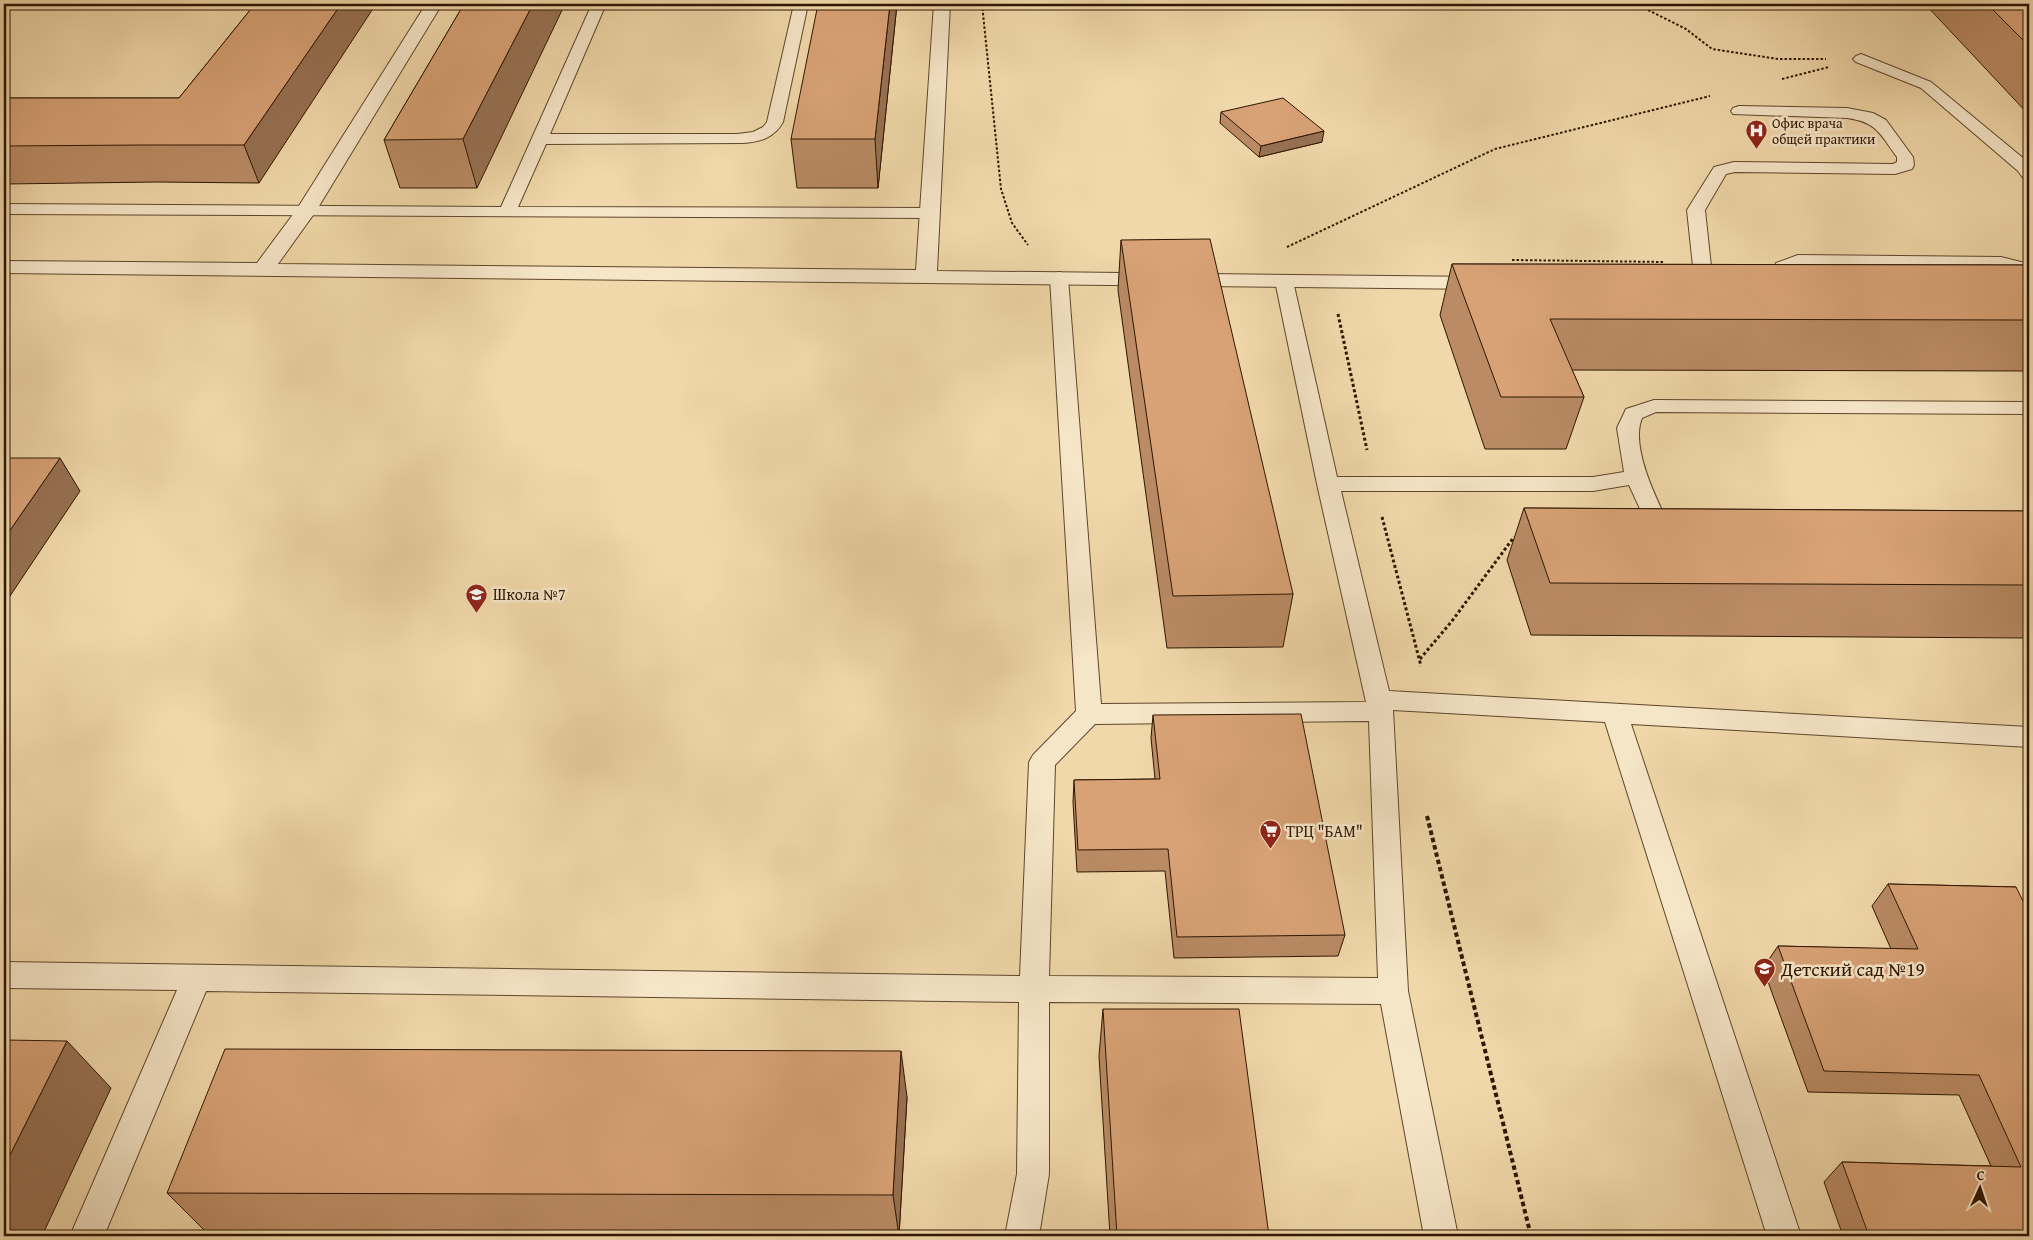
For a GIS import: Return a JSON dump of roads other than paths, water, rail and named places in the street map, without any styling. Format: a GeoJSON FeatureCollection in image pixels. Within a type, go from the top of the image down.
{"type":"FeatureCollection","features":[{"type":"Feature","properties":{"kind":"street"},"geometry":{"type":"LineString","coordinates":[[263,270],[306,211],[434,4]]}},
{"type":"Feature","properties":{"kind":"street"},"geometry":{"type":"LineString","coordinates":[[926,276],[942,4]]}},
{"type":"Feature","properties":{"kind":"street"},"geometry":{"type":"LineString","coordinates":[[4,267],[1509,283]]}},
{"type":"Feature","properties":{"kind":"lane"},"geometry":{"type":"LineString","coordinates":[[507,212],[599,4]]}},
{"type":"Feature","properties":{"kind":"lane"},"geometry":{"type":"LineString","coordinates":[[540,139],[737,139],[754,137],[765,133],[772,128],[775,122],[801,4]]}},
{"type":"Feature","properties":{"kind":"lane"},"geometry":{"type":"LineString","coordinates":[[1862,59],[1926,85],[2024,167],[2029,174]]}},
{"type":"Feature","properties":{"kind":"lane"},"geometry":{"type":"LineString","coordinates":[[1704,285],[1696,210],[1720,171],[1734,167],[1895,169],[1906,165],[1905,157],[1880,122],[1867,116],[1847,113],[1739,111]]}},
{"type":"Feature","properties":{"kind":"lane"},"geometry":{"type":"LineString","coordinates":[[4,209],[931,212]]}},
{"type":"Feature","properties":{"kind":"lane"},"geometry":{"type":"LineString","coordinates":[[1777,285],[1782,267],[1798,260],[2002,262],[2026,281]]}},
{"type":"Feature","properties":{"kind":"lane"},"geometry":{"type":"LineString","coordinates":[[1059,278],[1089,714]]}},
{"type":"Feature","properties":{"kind":"lane"},"geometry":{"type":"LineString","coordinates":[[1284,281],[1328,484],[1380,706],[1393,991],[1441,1236]]}},
{"type":"Feature","properties":{"kind":"lane"},"geometry":{"type":"LineString","coordinates":[[1666,540],[1636,477],[1627,428],[1633,414],[1654,406],[2029,408]]}},
{"type":"Feature","properties":{"kind":"lane"},"geometry":{"type":"LineString","coordinates":[[1328,484],[1593,484],[1636,477]]}},
{"type":"Feature","properties":{"kind":"lane"},"geometry":{"type":"LineString","coordinates":[[1022,1236],[1033,1174],[1034,989],[1042,762],[1089,714],[1430,704],[2029,737]]}},
{"type":"Feature","properties":{"kind":"lane"},"geometry":{"type":"LineString","coordinates":[[1615,714],[1784,1236]]}},
{"type":"Feature","properties":{"kind":"lane"},"geometry":{"type":"LineString","coordinates":[[4,975],[1034,989],[1393,991]]}},
{"type":"Feature","properties":{"kind":"lane"},"geometry":{"type":"LineString","coordinates":[[87,1236],[197,978]]}},
{"type":"Feature","properties":{"kind":"place","name":"Офис врача общей практики"},"geometry":{"type":"Point","coordinates":[1756,150]}},
{"type":"Feature","properties":{"kind":"place","name":"Школа №7"},"geometry":{"type":"Point","coordinates":[477,613]}},
{"type":"Feature","properties":{"kind":"place","name":"ТРЦ \"БАМ\""},"geometry":{"type":"Point","coordinates":[1270,850]}},
{"type":"Feature","properties":{"kind":"place","name":"Детский сад №19"},"geometry":{"type":"Point","coordinates":[1765,988]}}]}
